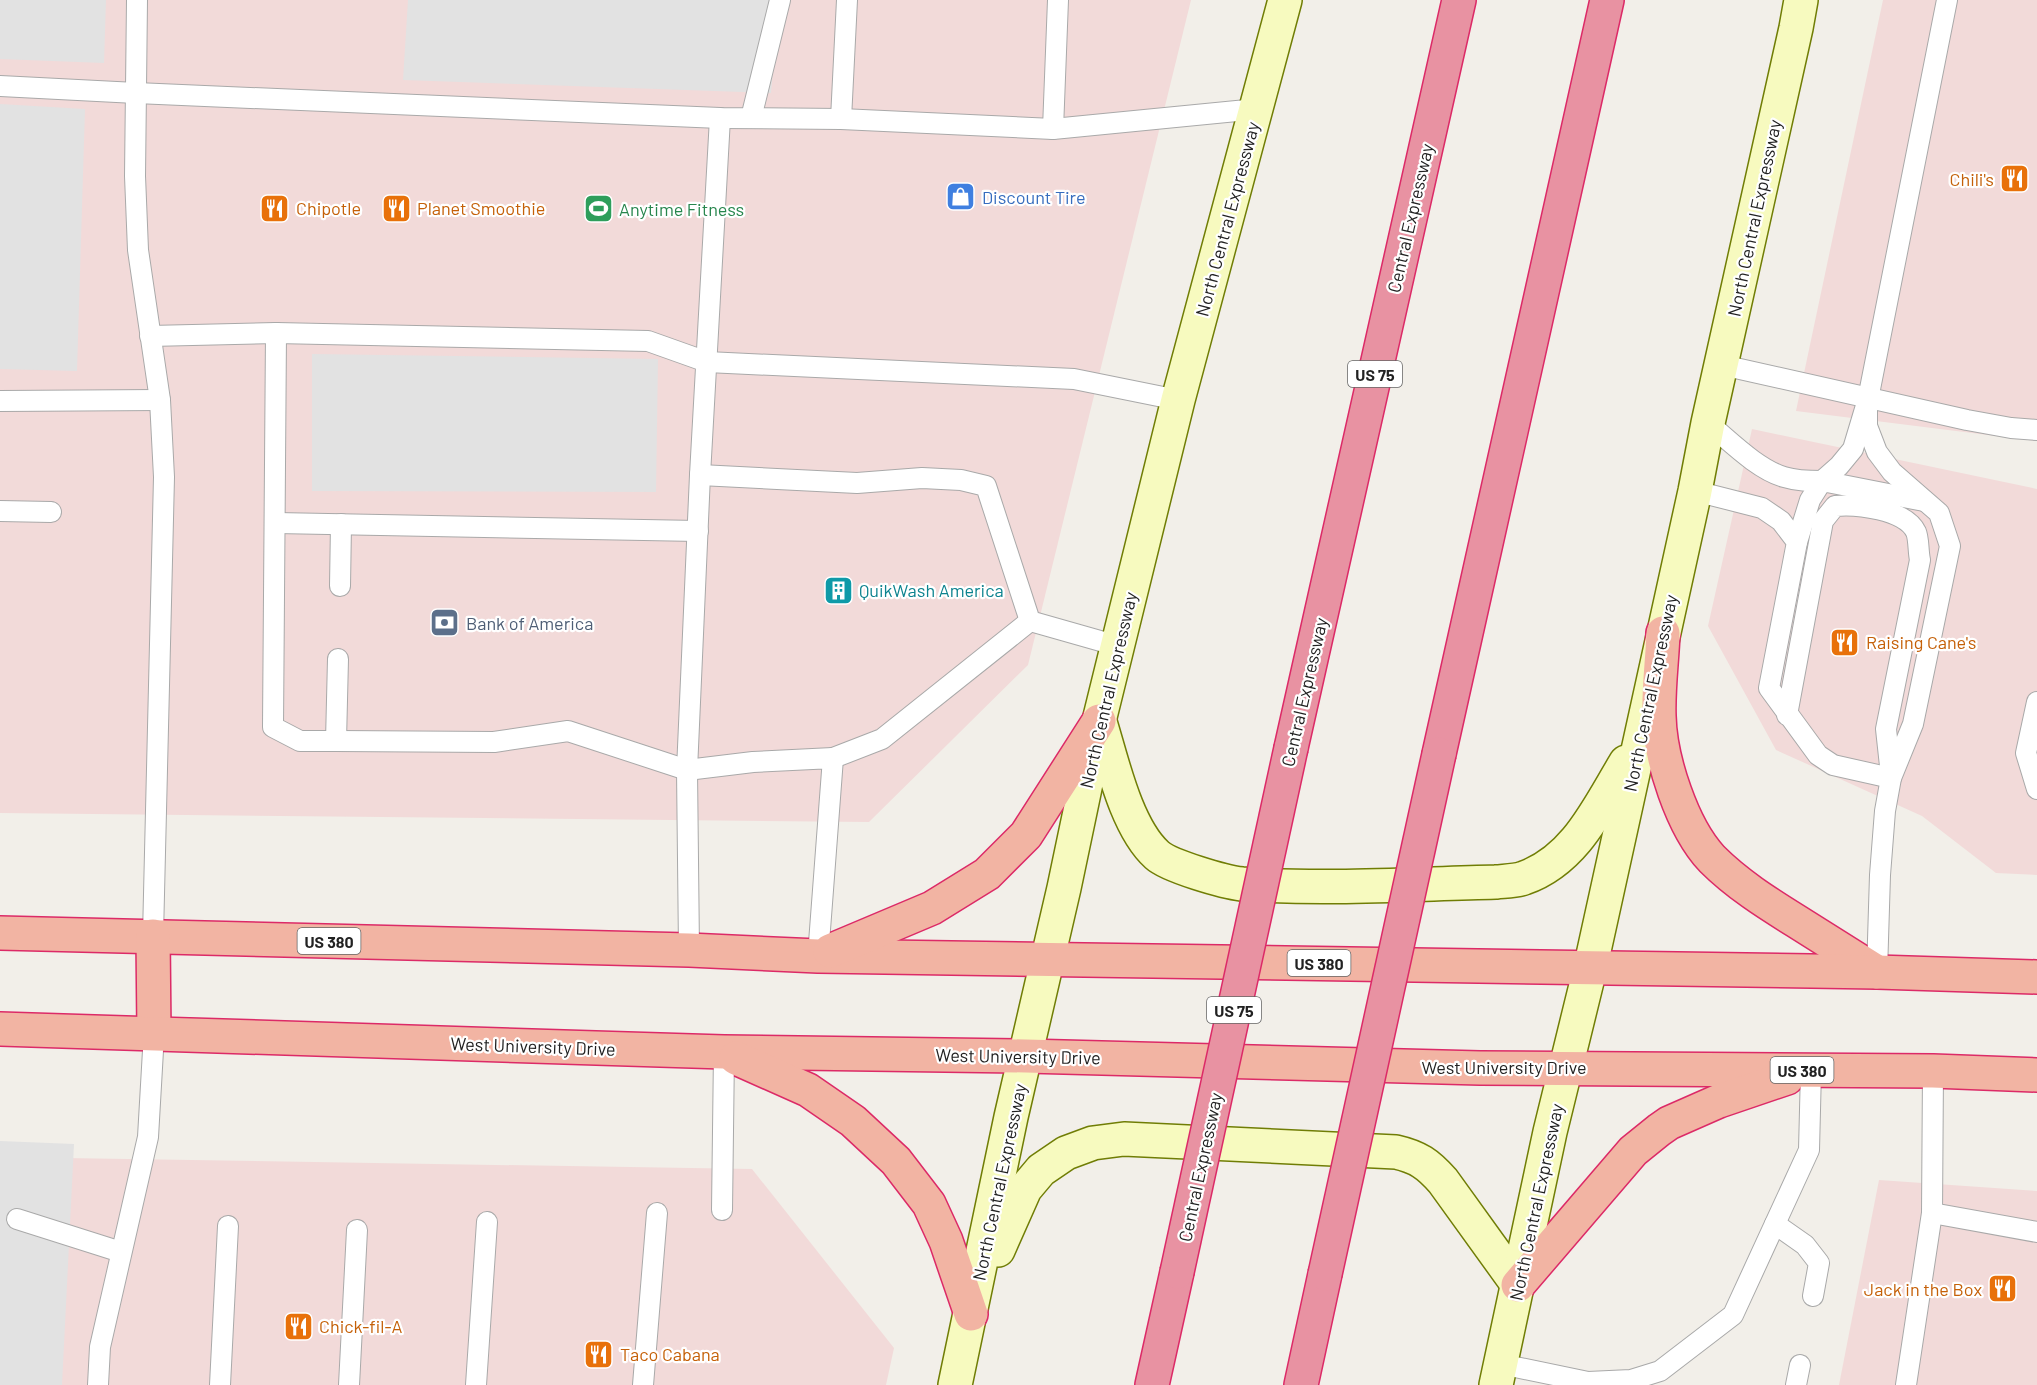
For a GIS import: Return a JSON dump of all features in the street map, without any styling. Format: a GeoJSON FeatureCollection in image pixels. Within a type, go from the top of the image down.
{"type":"FeatureCollection","features":[{"type":"Feature","properties":{"kind":"highway"},"geometry":{"type":"LineString","coordinates":[[1404,246],[1439,0]]}},
{"type":"Feature","properties":{"kind":"highway","name":"Central Expressway"},"geometry":{"type":"LineString","coordinates":[[1152,1385],[1291,748],[1459,0]]}},
{"type":"Feature","properties":{"kind":"highway"},"geometry":{"type":"LineString","coordinates":[[1300,1385],[1439,754],[1611,5]]}},
{"type":"Feature","properties":{"kind":"highway"},"geometry":{"type":"LineString","coordinates":[[1663,633],[1659,716],[1664,753],[1674,788],[1693,830],[1712,858],[1754,895],[1877,972]]}},
{"type":"Feature","properties":{"kind":"highway"},"geometry":{"type":"LineString","coordinates":[[818,956],[932,908],[987,874],[1026,835],[1099,721]]}},
{"type":"Feature","properties":{"kind":"highway","name":"US 380"},"geometry":{"type":"LineString","coordinates":[[0,933],[689,950],[818,956],[1877,972],[2037,977]]}},
{"type":"Feature","properties":{"kind":"highway"},"geometry":{"type":"LineString","coordinates":[[153,936],[154,1033]]}},
{"type":"Feature","properties":{"kind":"highway","name":"West University Drive"},"geometry":{"type":"LineString","coordinates":[[0,1029],[724,1052],[1026,1056],[1480,1068],[1934,1071],[2037,1075]]}},
{"type":"Feature","properties":{"kind":"highway"},"geometry":{"type":"LineString","coordinates":[[724,1052],[808,1090],[853,1121],[896,1161],[929,1204],[946,1241],[971,1314]]}},
{"type":"Feature","properties":{"kind":"highway"},"geometry":{"type":"LineString","coordinates":[[1518,1286],[1633,1151],[1659,1130],[1669,1123],[1719,1101],[1811,1070]]}},
{"type":"Feature","properties":{"kind":"main road","name":"North Central Expressway"},"geometry":{"type":"LineString","coordinates":[[955,1385],[1099,721],[1178,400],[1285,0]]}},
{"type":"Feature","properties":{"kind":"main road","name":"North Central Expressway"},"geometry":{"type":"LineString","coordinates":[[1499,1374],[1566,1067],[1590,969],[1695,491],[1707,423],[1722,365],[1801,0]]}},
{"type":"Feature","properties":{"kind":"main road"},"geometry":{"type":"LineString","coordinates":[[1099,721],[1128,811],[1142,837],[1157,856],[1184,868],[1239,884],[1326,886],[1496,882],[1522,879],[1544,870],[1568,851],[1586,828],[1640,738]]}},
{"type":"Feature","properties":{"kind":"main road"},"geometry":{"type":"LineString","coordinates":[[971,1314],[1025,1189],[1041,1170],[1066,1153],[1093,1143],[1124,1139],[1396,1152],[1412,1155],[1430,1167],[1443,1181],[1518,1286]]}},
{"type":"Feature","properties":{"kind":"lane"},"geometry":{"type":"LineString","coordinates":[[137,0],[135,176],[138,250],[160,400],[164,477],[153,936]]}},
{"type":"Feature","properties":{"kind":"lane"},"geometry":{"type":"LineString","coordinates":[[751,118],[780,0]]}},
{"type":"Feature","properties":{"kind":"lane"},"geometry":{"type":"LineString","coordinates":[[841,120],[847,0]]}},
{"type":"Feature","properties":{"kind":"lane"},"geometry":{"type":"LineString","coordinates":[[1053,129],[1058,0]]}},
{"type":"Feature","properties":{"kind":"lane"},"geometry":{"type":"LineString","coordinates":[[1891,778],[1833,765],[1818,755],[1769,688],[1797,542],[1810,500],[1822,481],[1839,466],[1852,449],[1868,399],[1947,0]]}},
{"type":"Feature","properties":{"kind":"lane"},"geometry":{"type":"LineString","coordinates":[[0,86],[720,118],[841,120],[1053,129],[1257,109]]}},
{"type":"Feature","properties":{"kind":"lane"},"geometry":{"type":"LineString","coordinates":[[689,950],[687,770],[700,475],[720,118]]}},
{"type":"Feature","properties":{"kind":"lane"},"geometry":{"type":"LineString","coordinates":[[150,336],[276,333],[648,341],[707,362],[1074,379],[1178,400]]}},
{"type":"Feature","properties":{"kind":"lane"},"geometry":{"type":"LineString","coordinates":[[276,333],[273,727],[300,741],[494,742],[568,731],[687,770],[753,762],[833,758],[882,739],[1030,621]]}},
{"type":"Feature","properties":{"kind":"lane"},"geometry":{"type":"LineString","coordinates":[[1722,365],[1978,422],[2037,430]]}},
{"type":"Feature","properties":{"kind":"lane"},"geometry":{"type":"LineString","coordinates":[[1868,399],[1867,426],[1877,452],[1892,472],[1939,513],[1950,546],[1913,724],[1891,778],[1885,812],[1880,875],[1877,972]]}},
{"type":"Feature","properties":{"kind":"lane"},"geometry":{"type":"LineString","coordinates":[[0,401],[160,400]]}},
{"type":"Feature","properties":{"kind":"lane"},"geometry":{"type":"LineString","coordinates":[[1707,423],[1767,469],[1784,477],[1801,481],[1822,481],[1927,501]]}},
{"type":"Feature","properties":{"kind":"lane"},"geometry":{"type":"LineString","coordinates":[[700,475],[857,483],[922,478],[961,480],[986,486],[1030,621]]}},
{"type":"Feature","properties":{"kind":"lane"},"geometry":{"type":"LineString","coordinates":[[1695,491],[1762,508],[1781,521],[1797,542]]}},
{"type":"Feature","properties":{"kind":"lane"},"geometry":{"type":"LineString","coordinates":[[1787,715],[1822,521],[1835,506],[1850,504],[1889,512],[1904,518],[1916,532],[1920,560],[1886,729],[1891,778]]}},
{"type":"Feature","properties":{"kind":"lane"},"geometry":{"type":"LineString","coordinates":[[0,511],[51,512]]}},
{"type":"Feature","properties":{"kind":"lane"},"geometry":{"type":"LineString","coordinates":[[276,523],[698,531]]}},
{"type":"Feature","properties":{"kind":"lane"},"geometry":{"type":"LineString","coordinates":[[340,586],[341,525]]}},
{"type":"Feature","properties":{"kind":"lane"},"geometry":{"type":"LineString","coordinates":[[1030,621],[1118,646]]}},
{"type":"Feature","properties":{"kind":"lane"},"geometry":{"type":"LineString","coordinates":[[336,741],[338,660]]}},
{"type":"Feature","properties":{"kind":"lane"},"geometry":{"type":"LineString","coordinates":[[2037,702],[2026,753],[2037,789]]}},
{"type":"Feature","properties":{"kind":"lane"},"geometry":{"type":"LineString","coordinates":[[818,956],[833,758]]}},
{"type":"Feature","properties":{"kind":"lane"},"geometry":{"type":"LineString","coordinates":[[98,1385],[99,1347],[148,1137],[154,1033]]}},
{"type":"Feature","properties":{"kind":"lane"},"geometry":{"type":"LineString","coordinates":[[722,1210],[724,1052]]}},
{"type":"Feature","properties":{"kind":"lane"},"geometry":{"type":"LineString","coordinates":[[1499,1374],[1588,1384],[1630,1382],[1660,1371],[1733,1315],[1809,1150],[1811,1070]]}},
{"type":"Feature","properties":{"kind":"lane"},"geometry":{"type":"LineString","coordinates":[[1906,1385],[1932,1213],[1934,1071]]}},
{"type":"Feature","properties":{"kind":"lane"},"geometry":{"type":"LineString","coordinates":[[1932,1213],[2037,1232]]}},
{"type":"Feature","properties":{"kind":"lane"},"geometry":{"type":"LineString","coordinates":[[643,1385],[657,1214]]}},
{"type":"Feature","properties":{"kind":"lane"},"geometry":{"type":"LineString","coordinates":[[16,1220],[121,1252]]}},
{"type":"Feature","properties":{"kind":"lane"},"geometry":{"type":"LineString","coordinates":[[476,1385],[487,1222]]}},
{"type":"Feature","properties":{"kind":"lane"},"geometry":{"type":"LineString","coordinates":[[1775,1224],[1805,1245],[1820,1263],[1813,1296]]}},
{"type":"Feature","properties":{"kind":"lane"},"geometry":{"type":"LineString","coordinates":[[220,1385],[228,1226]]}},
{"type":"Feature","properties":{"kind":"lane"},"geometry":{"type":"LineString","coordinates":[[349,1385],[357,1230]]}},
{"type":"Feature","properties":{"kind":"lane"},"geometry":{"type":"LineString","coordinates":[[1796,1385],[1800,1365]]}},
{"type":"Feature","properties":{"kind":"shaded area"},"geometry":{"type":"Polygon","coordinates":[[[0,0],[1191,0],[1028,665],[869,822],[0,813],[0,0]]]}},
{"type":"Feature","properties":{"kind":"shaded area"},"geometry":{"type":"Polygon","coordinates":[[[0,0],[106,0],[104,63],[0,59],[0,0]]]}},
{"type":"Feature","properties":{"kind":"shaded area"},"geometry":{"type":"Polygon","coordinates":[[[408,0],[779,0],[771,93],[403,80],[408,0]]]}},
{"type":"Feature","properties":{"kind":"shaded area"},"geometry":{"type":"Polygon","coordinates":[[[1883,0],[2037,0],[2037,441],[1796,411],[1883,0]]]}},
{"type":"Feature","properties":{"kind":"shaded area"},"geometry":{"type":"Polygon","coordinates":[[[0,104],[85,109],[77,371],[0,369],[0,104]]]}},
{"type":"Feature","properties":{"kind":"shaded area"},"geometry":{"type":"Polygon","coordinates":[[[312,354],[658,359],[656,492],[312,491],[312,354]]]}},
{"type":"Feature","properties":{"kind":"shaded area"},"geometry":{"type":"Polygon","coordinates":[[[1752,429],[2037,489],[2037,875],[1996,873],[1922,816],[1776,750],[1708,626],[1752,429]]]}},
{"type":"Feature","properties":{"kind":"shaded area"},"geometry":{"type":"Polygon","coordinates":[[[0,1141],[74,1144],[62,1385],[0,1385],[0,1141]]]}},
{"type":"Feature","properties":{"kind":"shaded area"},"geometry":{"type":"Polygon","coordinates":[[[0,1157],[752,1169],[894,1348],[886,1385],[0,1385],[0,1157]]]}},
{"type":"Feature","properties":{"kind":"shaded area"},"geometry":{"type":"Polygon","coordinates":[[[1879,1180],[2037,1191],[2037,1385],[1839,1385],[1879,1180]]]}},
{"type":"Feature","properties":{"kind":"place","name":"Chili's"},"geometry":{"type":"Point","coordinates":[2015,179]}},
{"type":"Feature","properties":{"kind":"place","name":"Discount Tire"},"geometry":{"type":"Point","coordinates":[961,197]}},
{"type":"Feature","properties":{"kind":"place","name":"Chipotle"},"geometry":{"type":"Point","coordinates":[275,208]}},
{"type":"Feature","properties":{"kind":"place","name":"Planet Smoothie"},"geometry":{"type":"Point","coordinates":[396,208]}},
{"type":"Feature","properties":{"kind":"place","name":"Anytime Fitness"},"geometry":{"type":"Point","coordinates":[598,209]}},
{"type":"Feature","properties":{"kind":"place","name":"QuikWash America"},"geometry":{"type":"Point","coordinates":[838,590]}},
{"type":"Feature","properties":{"kind":"place","name":"Bank of America"},"geometry":{"type":"Point","coordinates":[445,623]}},
{"type":"Feature","properties":{"kind":"place","name":"Raising Cane's"},"geometry":{"type":"Point","coordinates":[1845,642]}},
{"type":"Feature","properties":{"kind":"place","name":"Jack in the Box"},"geometry":{"type":"Point","coordinates":[2003,1289]}},
{"type":"Feature","properties":{"kind":"place","name":"Chick-fil-A"},"geometry":{"type":"Point","coordinates":[298,1326]}},
{"type":"Feature","properties":{"kind":"place","name":"Taco Cabana"},"geometry":{"type":"Point","coordinates":[599,1354]}}]}
